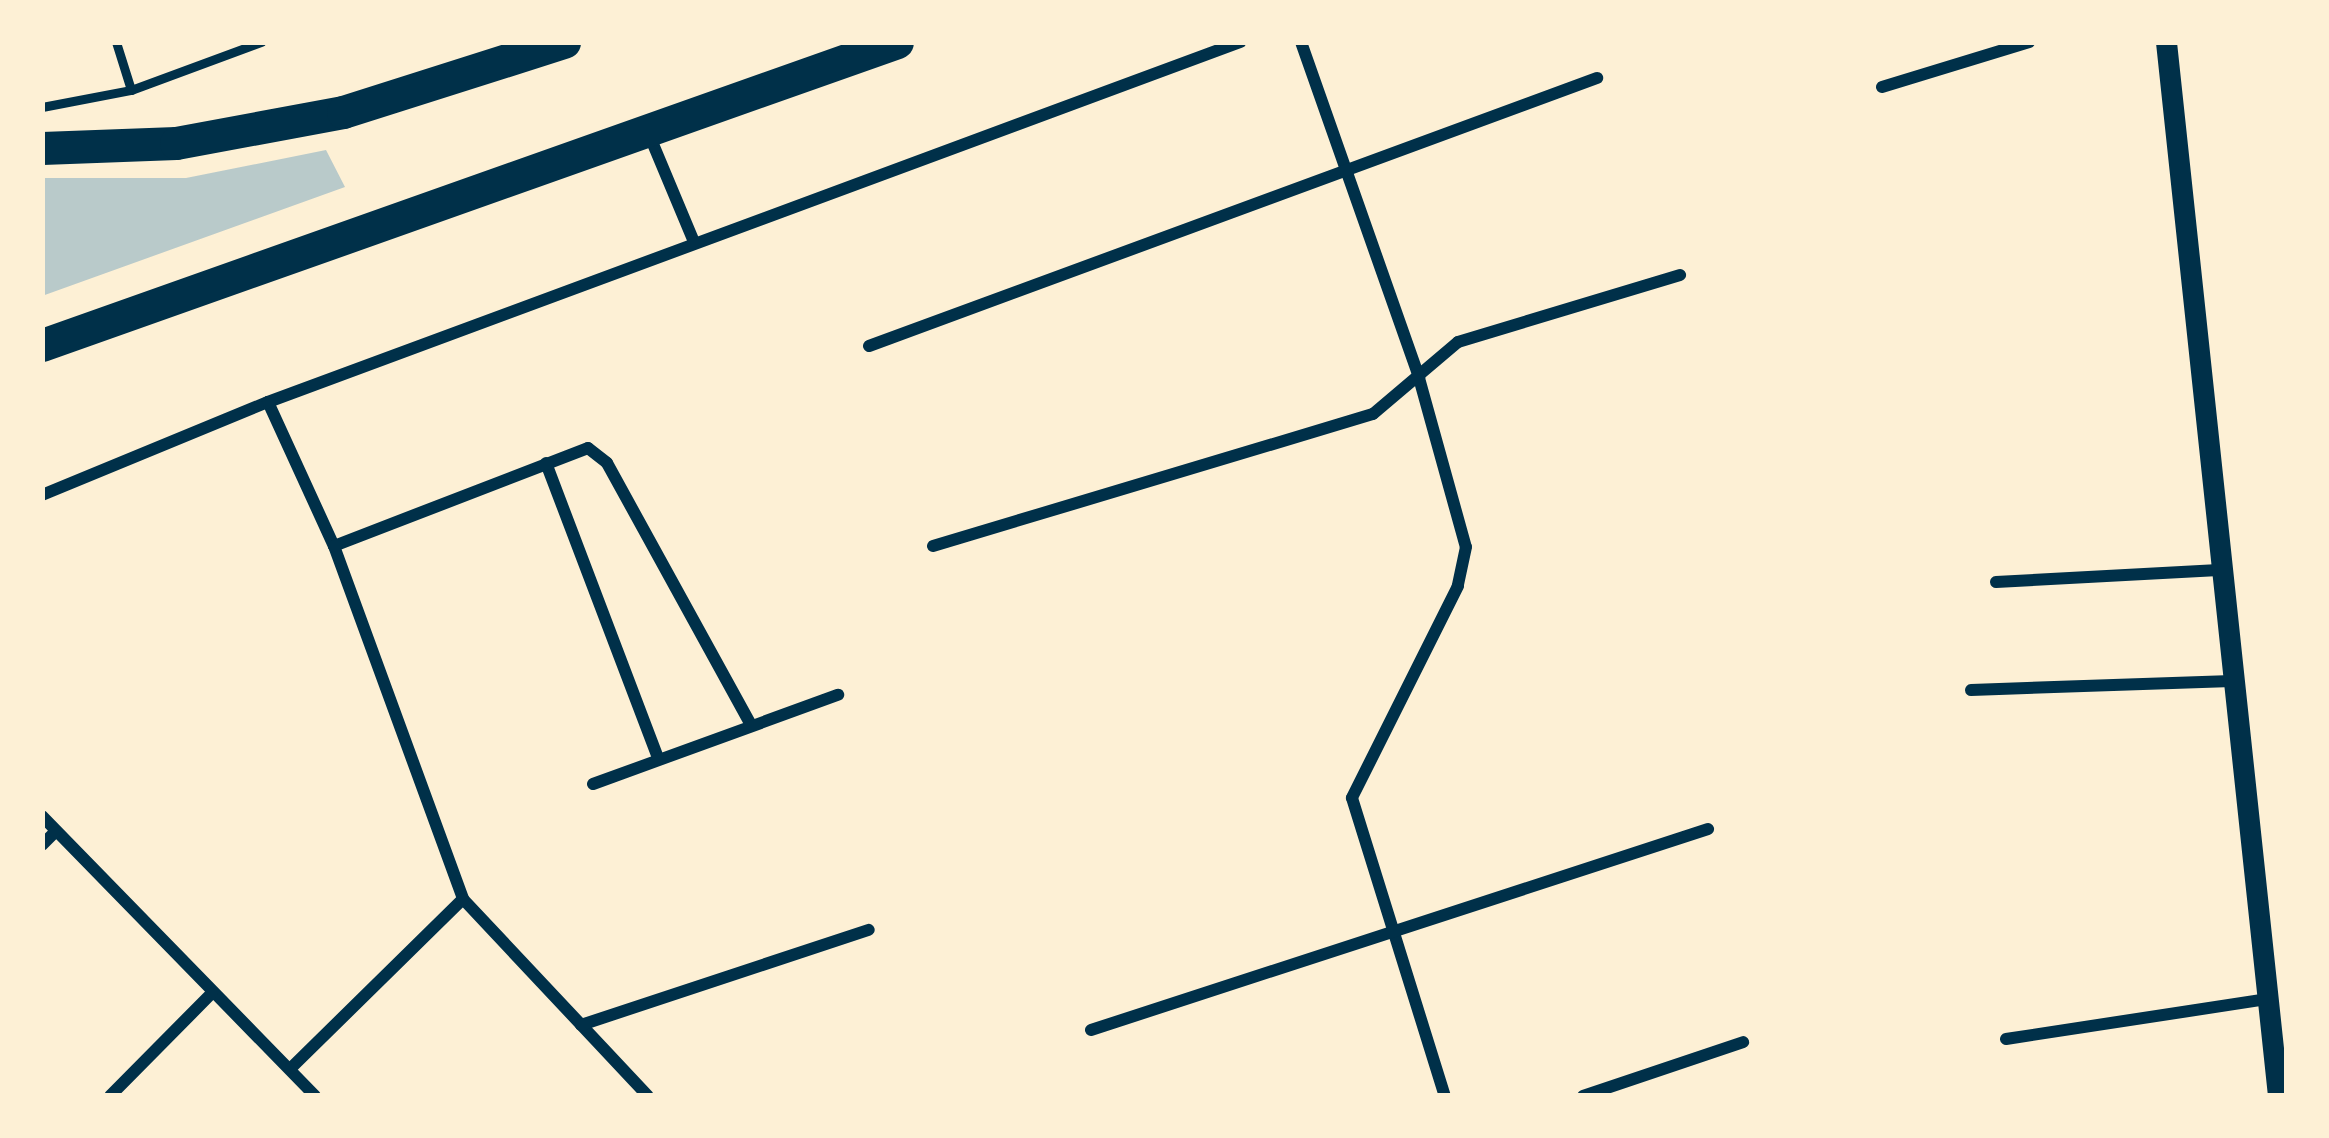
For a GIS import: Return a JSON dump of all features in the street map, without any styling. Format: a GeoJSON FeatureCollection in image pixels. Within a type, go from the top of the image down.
{"type":"FeatureCollection","features":[{"type":"Feature","properties":{"kind":"highway"},"geometry":{"type":"LineString","coordinates":[[42,148],[176,143],[343,112],[564,42]]}},
{"type":"Feature","properties":{"kind":"highway"},"geometry":{"type":"LineString","coordinates":[[42,346],[897,42]]}},
{"type":"Feature","properties":{"kind":"street"},"geometry":{"type":"LineString","coordinates":[[42,495],[268,402],[1240,42]]}},
{"type":"Feature","properties":{"kind":"street"},"geometry":{"type":"LineString","coordinates":[[1301,42],[1419,377],[1466,558],[1458,586],[1354,786],[1352,811],[1445,1096]]}},
{"type":"Feature","properties":{"kind":"street"},"geometry":{"type":"LineString","coordinates":[[1882,86],[2029,42]]}},
{"type":"Feature","properties":{"kind":"street"},"geometry":{"type":"LineString","coordinates":[[2166,42],[2218,570],[2278,1096]]}},
{"type":"Feature","properties":{"kind":"street"},"geometry":{"type":"LineString","coordinates":[[869,346],[1597,78]]}},
{"type":"Feature","properties":{"kind":"street"},"geometry":{"type":"LineString","coordinates":[[647,130],[694,242]]}},
{"type":"Feature","properties":{"kind":"street"},"geometry":{"type":"LineString","coordinates":[[933,547],[1372,414],[1457,342],[1680,275]]}},
{"type":"Feature","properties":{"kind":"street"},"geometry":{"type":"LineString","coordinates":[[268,402],[334,546],[463,899],[648,1096]]}},
{"type":"Feature","properties":{"kind":"street"},"geometry":{"type":"LineString","coordinates":[[334,546],[588,448],[607,463],[750,723]]}},
{"type":"Feature","properties":{"kind":"street"},"geometry":{"type":"LineString","coordinates":[[546,464],[658,758]]}},
{"type":"Feature","properties":{"kind":"street"},"geometry":{"type":"LineString","coordinates":[[1996,581],[2218,570]]}},
{"type":"Feature","properties":{"kind":"street"},"geometry":{"type":"LineString","coordinates":[[1971,690],[2231,681]]}},
{"type":"Feature","properties":{"kind":"street"},"geometry":{"type":"LineString","coordinates":[[593,784],[750,723],[838,695]]}},
{"type":"Feature","properties":{"kind":"street"},"geometry":{"type":"LineString","coordinates":[[42,816],[315,1096]]}},
{"type":"Feature","properties":{"kind":"street"},"geometry":{"type":"LineString","coordinates":[[1091,1030],[1708,829]]}},
{"type":"Feature","properties":{"kind":"street"},"geometry":{"type":"LineString","coordinates":[[42,845],[55,832]]}},
{"type":"Feature","properties":{"kind":"street"},"geometry":{"type":"LineString","coordinates":[[290,1068],[463,899]]}},
{"type":"Feature","properties":{"kind":"street"},"geometry":{"type":"LineString","coordinates":[[581,1025],[868,930]]}},
{"type":"Feature","properties":{"kind":"street"},"geometry":{"type":"LineString","coordinates":[[110,1096],[211,994]]}},
{"type":"Feature","properties":{"kind":"street"},"geometry":{"type":"LineString","coordinates":[[2006,1039],[2268,999]]}},
{"type":"Feature","properties":{"kind":"street"},"geometry":{"type":"LineString","coordinates":[[1583,1096],[1743,1042]]}},
{"type":"Feature","properties":{"kind":"lane"},"geometry":{"type":"LineString","coordinates":[[116,42],[131,90]]}},
{"type":"Feature","properties":{"kind":"lane"},"geometry":{"type":"LineString","coordinates":[[42,106],[131,90],[261,42]]}},
{"type":"Feature","properties":{"kind":"shaded area"},"geometry":{"type":"Polygon","coordinates":[[[326,150],[345,187],[42,296],[42,178],[186,178],[326,150]]]}}]}
